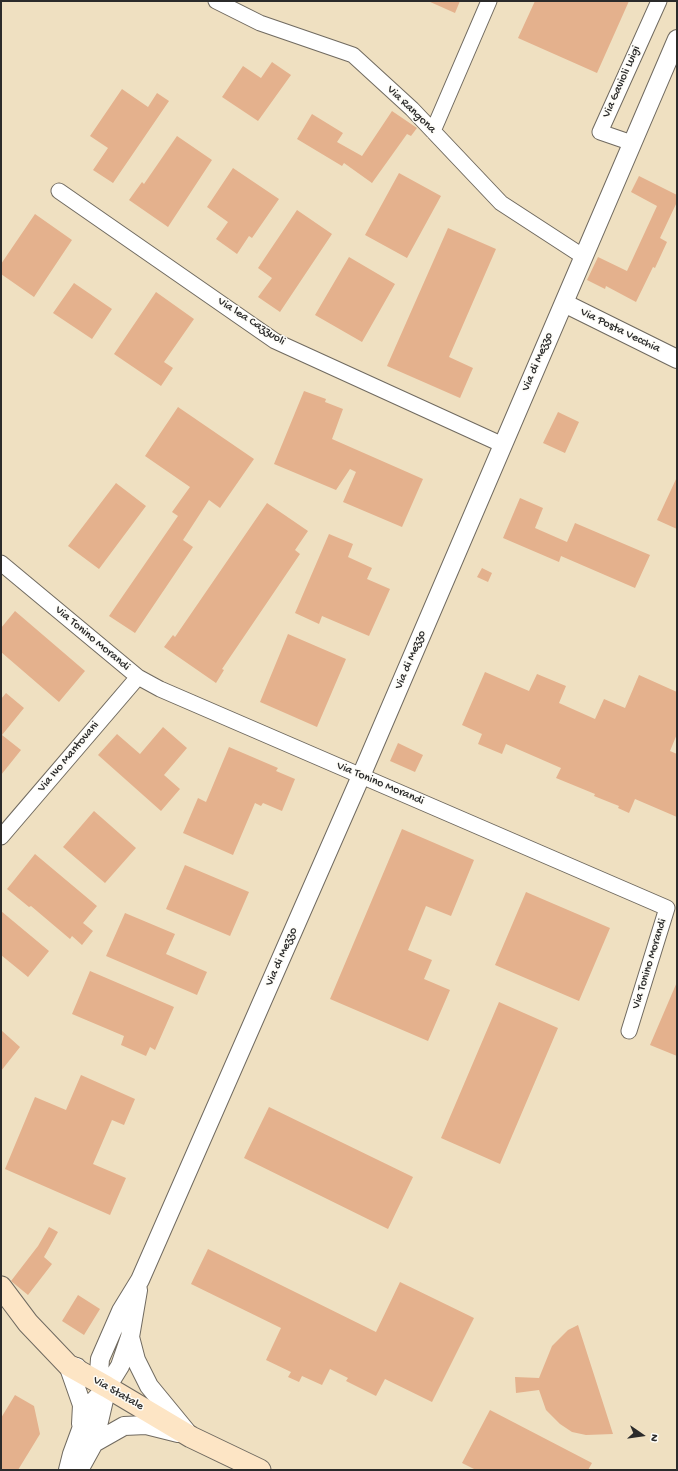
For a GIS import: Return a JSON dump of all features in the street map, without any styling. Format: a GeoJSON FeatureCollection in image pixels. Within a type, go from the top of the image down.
{"type":"FeatureCollection","features":[{"type":"Feature","properties":{"kind":"main road","name":"Via Statale"},"geometry":{"type":"LineString","coordinates":[[1,1287],[28,1323],[68,1365],[191,1437],[260,1470]]}},
{"type":"Feature","properties":{"kind":"street","name":"Via Rangona"},"geometry":{"type":"LineString","coordinates":[[216,1],[260,23],[353,55],[412,109],[501,202],[584,257]]}},
{"type":"Feature","properties":{"kind":"street"},"geometry":{"type":"LineString","coordinates":[[433,131],[489,1]]}},
{"type":"Feature","properties":{"kind":"street","name":"Via Gavioli Luigi"},"geometry":{"type":"LineString","coordinates":[[632,143],[600,132],[659,1]]}},
{"type":"Feature","properties":{"kind":"street","name":"Via di Mezzo"},"geometry":{"type":"LineString","coordinates":[[140,1280],[361,776],[677,39]]}},
{"type":"Feature","properties":{"kind":"street","name":"Via lea Cazzuoli"},"geometry":{"type":"LineString","coordinates":[[59,191],[275,341],[503,446]]}},
{"type":"Feature","properties":{"kind":"street","name":"Via Posta Vecchia"},"geometry":{"type":"LineString","coordinates":[[564,303],[677,359]]}},
{"type":"Feature","properties":{"kind":"street","name":"Via Tonino Morandi"},"geometry":{"type":"LineString","coordinates":[[1,563],[138,677],[160,689],[667,908],[629,1031]]}},
{"type":"Feature","properties":{"kind":"street","name":"Via Ivo Mantovani"},"geometry":{"type":"LineString","coordinates":[[1,837],[138,677]]}},
{"type":"Feature","properties":{"kind":"street"},"geometry":{"type":"LineString","coordinates":[[68,1470],[72,1454],[90,1405],[107,1387],[120,1366],[130,1337],[140,1280]]}},
{"type":"Feature","properties":{"kind":"street"},"geometry":{"type":"LineString","coordinates":[[79,1470],[90,1453],[94,1443],[107,1387],[99,1373],[100,1359],[121,1311],[140,1280]]}},
{"type":"Feature","properties":{"kind":"street"},"geometry":{"type":"LineString","coordinates":[[130,1337],[136,1360],[149,1386],[191,1437]]}},
{"type":"Feature","properties":{"kind":"street"},"geometry":{"type":"LineString","coordinates":[[81,1431],[82,1406],[68,1365],[88,1367],[100,1359]]}},
{"type":"Feature","properties":{"kind":"street"},"geometry":{"type":"LineString","coordinates":[[94,1443],[124,1426],[146,1426],[191,1437]]}},
{"type":"Feature","properties":{"kind":"building"},"geometry":{"type":"Polygon","coordinates":[[[428,1],[460,1],[455,13],[428,1]]]}},
{"type":"Feature","properties":{"kind":"building"},"geometry":{"type":"Polygon","coordinates":[[[535,1],[629,1],[597,73],[518,38],[535,1]]]}},
{"type":"Feature","properties":{"kind":"building"},"geometry":{"type":"Polygon","coordinates":[[[272,62],[291,75],[258,121],[222,97],[243,66],[261,78],[272,62]]]}},
{"type":"Feature","properties":{"kind":"building"},"geometry":{"type":"Polygon","coordinates":[[[122,89],[148,107],[157,93],[169,101],[113,183],[93,170],[108,148],[90,136],[122,89]]]}},
{"type":"Feature","properties":{"kind":"building"},"geometry":{"type":"Polygon","coordinates":[[[392,111],[417,128],[411,136],[407,134],[372,183],[344,163],[342,166],[297,139],[312,114],[343,133],[337,142],[362,156],[392,111]]]}},
{"type":"Feature","properties":{"kind":"building"},"geometry":{"type":"Polygon","coordinates":[[[177,136],[212,160],[168,227],[129,200],[142,182],[144,184],[177,136]]]}},
{"type":"Feature","properties":{"kind":"building"},"geometry":{"type":"Polygon","coordinates":[[[233,168],[279,199],[252,238],[249,236],[237,254],[216,239],[228,222],[207,207],[233,168]]]}},
{"type":"Feature","properties":{"kind":"building"},"geometry":{"type":"Polygon","coordinates":[[[399,173],[441,196],[407,258],[365,235],[399,173]]]}},
{"type":"Feature","properties":{"kind":"building"},"geometry":{"type":"Polygon","coordinates":[[[639,176],[677,195],[677,202],[660,238],[667,242],[655,268],[653,267],[636,302],[606,286],[605,289],[587,280],[598,257],[627,271],[657,206],[631,192],[639,176]]]}},
{"type":"Feature","properties":{"kind":"building"},"geometry":{"type":"Polygon","coordinates":[[[297,210],[332,234],[280,312],[258,297],[272,278],[258,268],[297,210]]]}},
{"type":"Feature","properties":{"kind":"building"},"geometry":{"type":"Polygon","coordinates":[[[35,214],[72,240],[34,297],[1,274],[1,264],[35,214]]]}},
{"type":"Feature","properties":{"kind":"building"},"geometry":{"type":"Polygon","coordinates":[[[448,228],[496,249],[449,357],[473,368],[460,398],[387,366],[448,228]]]}},
{"type":"Feature","properties":{"kind":"building"},"geometry":{"type":"Polygon","coordinates":[[[349,257],[395,284],[362,342],[315,315],[349,257]]]}},
{"type":"Feature","properties":{"kind":"building"},"geometry":{"type":"Polygon","coordinates":[[[74,283],[112,309],[92,339],[53,313],[74,283]]]}},
{"type":"Feature","properties":{"kind":"building"},"geometry":{"type":"Polygon","coordinates":[[[156,292],[194,319],[164,362],[173,368],[161,386],[114,354],[156,292]]]}},
{"type":"Feature","properties":{"kind":"building"},"geometry":{"type":"Polygon","coordinates":[[[304,391],[326,399],[325,402],[343,409],[332,439],[423,479],[402,527],[343,502],[356,472],[350,469],[336,490],[274,464],[304,391]]]}},
{"type":"Feature","properties":{"kind":"building"},"geometry":{"type":"Polygon","coordinates":[[[178,407],[254,459],[220,508],[209,500],[183,540],[193,547],[135,633],[109,616],[178,516],[172,512],[190,487],[145,456],[178,407]]]}},
{"type":"Feature","properties":{"kind":"building"},"geometry":{"type":"Polygon","coordinates":[[[558,412],[579,422],[565,453],[543,443],[558,412]]]}},
{"type":"Feature","properties":{"kind":"building"},"geometry":{"type":"Polygon","coordinates":[[[677,477],[677,529],[657,520],[677,477]]]}},
{"type":"Feature","properties":{"kind":"building"},"geometry":{"type":"Polygon","coordinates":[[[116,483],[146,506],[99,569],[68,546],[116,483]]]}},
{"type":"Feature","properties":{"kind":"building"},"geometry":{"type":"Polygon","coordinates":[[[520,498],[543,508],[535,528],[567,542],[575,523],[650,555],[635,588],[561,556],[559,562],[503,538],[520,498]]]}},
{"type":"Feature","properties":{"kind":"building"},"geometry":{"type":"Polygon","coordinates":[[[267,503],[308,531],[295,550],[300,554],[222,669],[224,670],[216,683],[164,647],[173,635],[175,637],[267,503]]]}},
{"type":"Feature","properties":{"kind":"building"},"geometry":{"type":"Polygon","coordinates":[[[329,534],[353,544],[348,557],[372,568],[367,579],[390,589],[369,636],[322,616],[319,624],[295,613],[329,534]]]}},
{"type":"Feature","properties":{"kind":"building"},"geometry":{"type":"Polygon","coordinates":[[[482,568],[492,573],[488,582],[477,577],[482,568]]]}},
{"type":"Feature","properties":{"kind":"building"},"geometry":{"type":"Polygon","coordinates":[[[15,611],[85,671],[59,702],[1,652],[1,628],[15,611]]]}},
{"type":"Feature","properties":{"kind":"building"},"geometry":{"type":"Polygon","coordinates":[[[288,634],[346,659],[317,727],[260,702],[288,634]]]}},
{"type":"Feature","properties":{"kind":"building"},"geometry":{"type":"Polygon","coordinates":[[[485,672],[529,691],[537,674],[566,686],[559,703],[595,719],[604,699],[625,708],[639,675],[677,692],[677,734],[670,751],[677,754],[677,817],[635,799],[629,813],[618,808],[619,806],[594,796],[595,794],[556,778],[561,768],[506,744],[502,754],[478,744],[482,734],[462,725],[485,672]]]}},
{"type":"Feature","properties":{"kind":"building"},"geometry":{"type":"Polygon","coordinates":[[[6,693],[24,708],[2,735],[21,750],[1,775],[1,699],[6,693]]]}},
{"type":"Feature","properties":{"kind":"building"},"geometry":{"type":"Polygon","coordinates":[[[163,727],[187,748],[164,775],[180,789],[161,811],[98,755],[117,734],[140,754],[163,727]]]}},
{"type":"Feature","properties":{"kind":"building"},"geometry":{"type":"Polygon","coordinates":[[[398,743],[423,755],[415,772],[390,761],[398,743]]]}},
{"type":"Feature","properties":{"kind":"building"},"geometry":{"type":"Polygon","coordinates":[[[229,747],[278,768],[276,771],[295,779],[282,811],[263,803],[261,806],[255,803],[233,855],[183,833],[198,798],[206,802],[229,747]]]}},
{"type":"Feature","properties":{"kind":"building"},"geometry":{"type":"Polygon","coordinates":[[[94,811],[136,848],[105,883],[63,847],[94,811]]]}},
{"type":"Feature","properties":{"kind":"building"},"geometry":{"type":"Polygon","coordinates":[[[402,829],[474,860],[451,916],[426,906],[408,950],[432,960],[424,979],[450,990],[428,1041],[330,999],[402,829]]]}},
{"type":"Feature","properties":{"kind":"building"},"geometry":{"type":"Polygon","coordinates":[[[35,854],[97,906],[83,923],[93,931],[82,945],[72,936],[70,939],[31,906],[29,907],[7,889],[35,854]]]}},
{"type":"Feature","properties":{"kind":"building"},"geometry":{"type":"Polygon","coordinates":[[[185,865],[249,892],[230,936],[166,909],[185,865]]]}},
{"type":"Feature","properties":{"kind":"building"},"geometry":{"type":"Polygon","coordinates":[[[526,892],[610,928],[579,1001],[495,965],[526,892]]]}},
{"type":"Feature","properties":{"kind":"building"},"geometry":{"type":"Polygon","coordinates":[[[1,911],[49,951],[28,977],[1,955],[1,911]]]}},
{"type":"Feature","properties":{"kind":"building"},"geometry":{"type":"Polygon","coordinates":[[[125,913],[175,934],[166,954],[207,972],[197,995],[106,956],[125,913]]]}},
{"type":"Feature","properties":{"kind":"building"},"geometry":{"type":"Polygon","coordinates":[[[90,971],[174,1007],[155,1050],[150,1047],[146,1056],[121,1045],[124,1036],[72,1014],[90,971]]]}},
{"type":"Feature","properties":{"kind":"building"},"geometry":{"type":"Polygon","coordinates":[[[677,982],[677,1056],[650,1045],[677,982]]]}},
{"type":"Feature","properties":{"kind":"building"},"geometry":{"type":"Polygon","coordinates":[[[499,1002],[558,1028],[500,1164],[441,1138],[499,1002]]]}},
{"type":"Feature","properties":{"kind":"building"},"geometry":{"type":"Polygon","coordinates":[[[1,1030],[20,1047],[1,1071],[1,1030]]]}},
{"type":"Feature","properties":{"kind":"building"},"geometry":{"type":"Polygon","coordinates":[[[81,1075],[135,1099],[124,1125],[112,1120],[93,1164],[126,1178],[110,1215],[5,1169],[35,1097],[66,1110],[81,1075]]]}},
{"type":"Feature","properties":{"kind":"building"},"geometry":{"type":"Polygon","coordinates":[[[269,1107],[413,1177],[388,1229],[244,1158],[269,1107]]]}},
{"type":"Feature","properties":{"kind":"building"},"geometry":{"type":"Polygon","coordinates":[[[49,1227],[58,1232],[44,1257],[52,1264],[28,1295],[11,1281],[38,1246],[49,1227]]]}},
{"type":"Feature","properties":{"kind":"building"},"geometry":{"type":"Polygon","coordinates":[[[208,1249],[376,1332],[400,1282],[474,1318],[432,1402],[385,1379],[376,1396],[346,1381],[348,1378],[330,1369],[322,1385],[302,1376],[299,1382],[288,1377],[291,1372],[266,1360],[281,1328],[191,1284],[208,1249]]]}},
{"type":"Feature","properties":{"kind":"building"},"geometry":{"type":"Polygon","coordinates":[[[78,1295],[100,1309],[84,1335],[62,1321],[78,1295]]]}},
{"type":"Feature","properties":{"kind":"building"},"geometry":{"type":"Polygon","coordinates":[[[578,1325],[613,1434],[586,1435],[572,1432],[560,1424],[546,1410],[539,1390],[516,1393],[515,1377],[539,1378],[552,1346],[568,1330],[578,1325]]]}},
{"type":"Feature","properties":{"kind":"building"},"geometry":{"type":"Polygon","coordinates":[[[15,1395],[34,1406],[40,1434],[18,1470],[1,1470],[1,1418],[15,1395]]]}},
{"type":"Feature","properties":{"kind":"building"},"geometry":{"type":"Polygon","coordinates":[[[490,1410],[592,1463],[588,1470],[476,1470],[462,1463],[490,1410]]]}}]}
